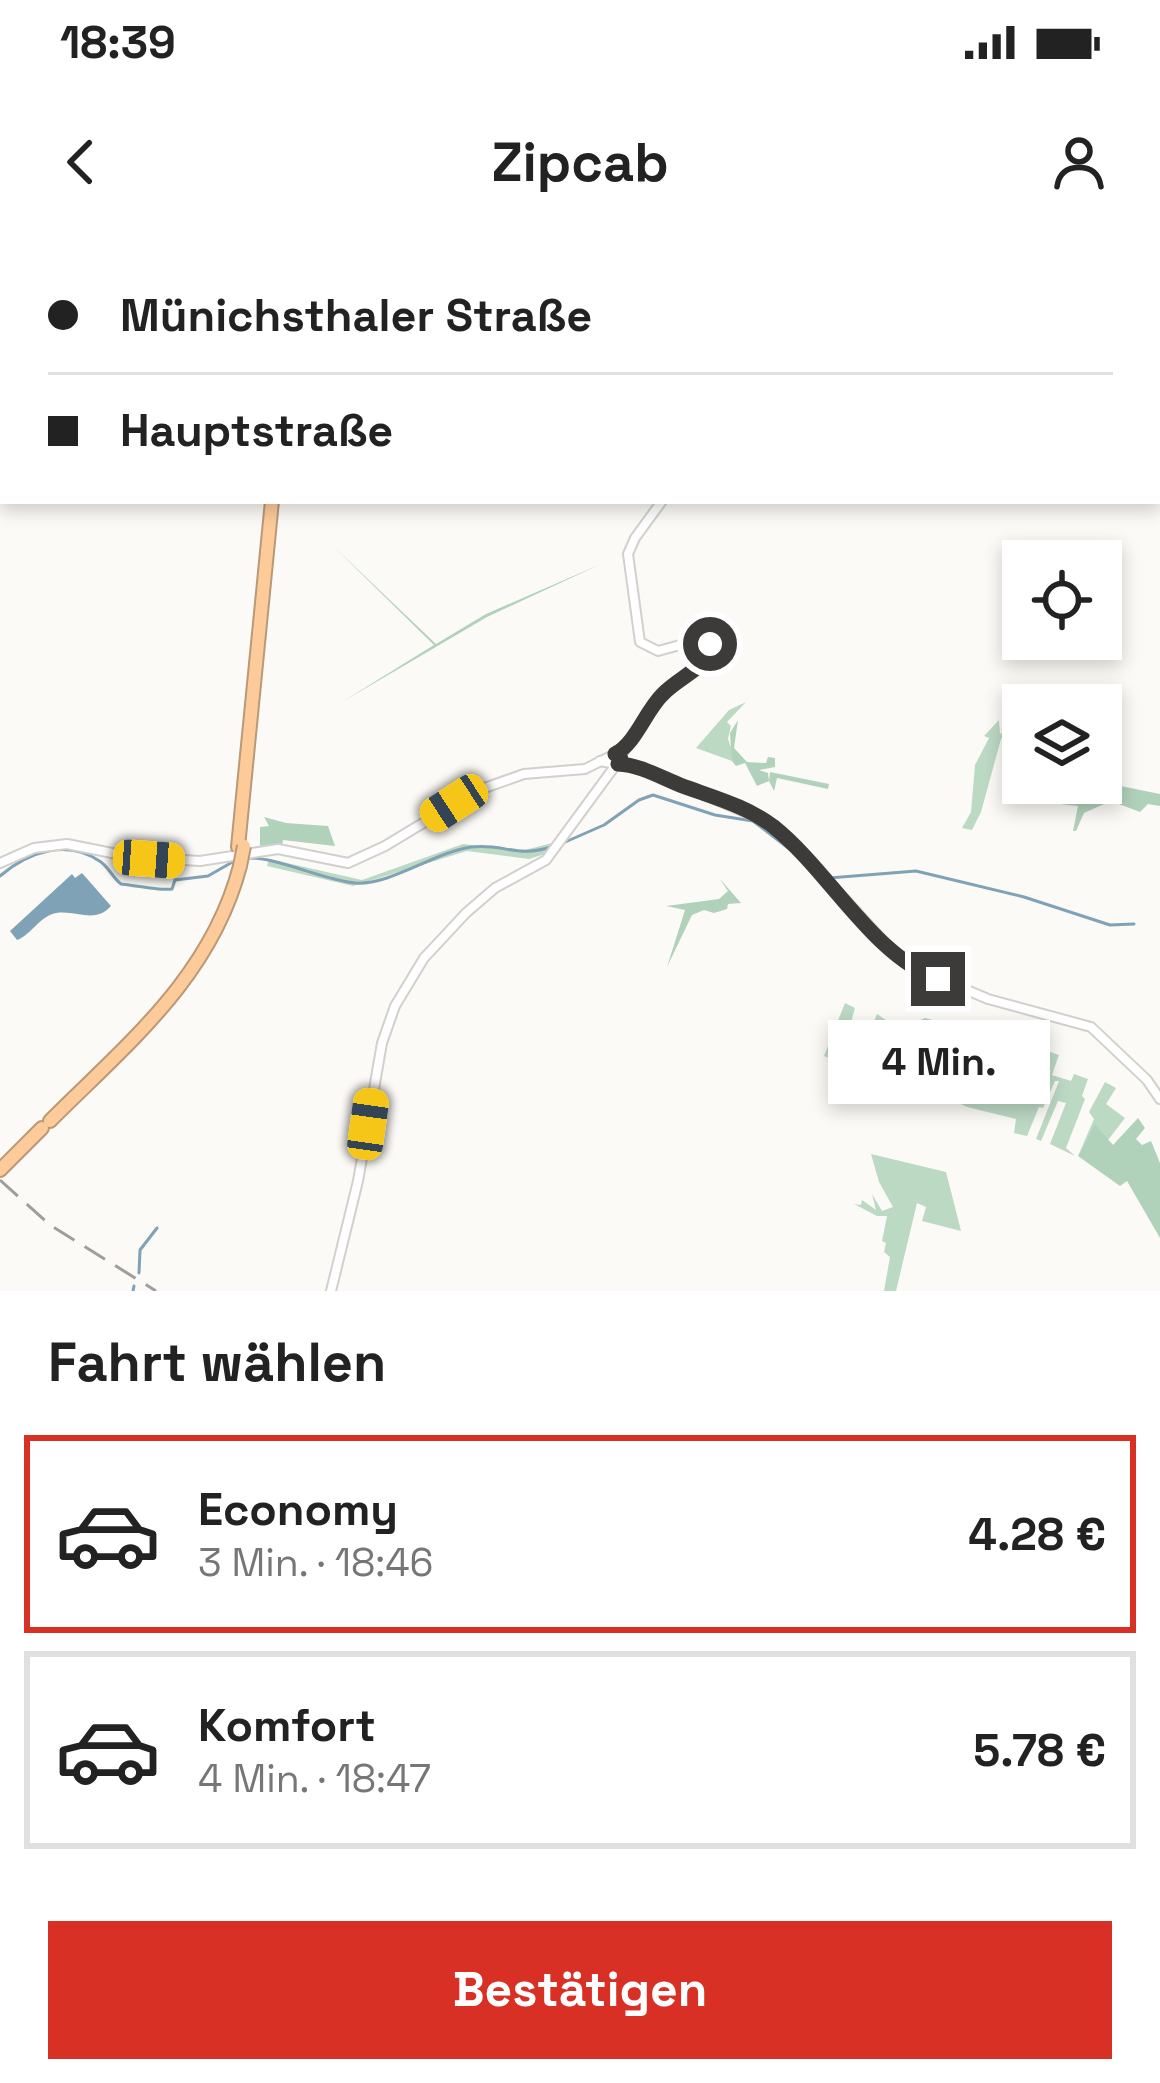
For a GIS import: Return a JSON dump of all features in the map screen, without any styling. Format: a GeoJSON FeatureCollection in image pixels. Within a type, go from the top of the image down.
{"type":"FeatureCollection","features":[{"type":"Feature","properties":{"kind":"highway"},"geometry":{"type":"LineString","coordinates":[[0,1167],[148,1019],[178,984],[213,926],[241,846],[274,504]]}},
{"type":"Feature","properties":{"kind":"street"},"geometry":{"type":"LineString","coordinates":[[331,1291],[358,1181],[382,1042],[397,1002],[433,948],[466,913],[495,888],[538,866],[560,843],[661,695],[705,662],[712,651],[702,639],[658,651],[640,642],[628,554],[660,504]]}},
{"type":"Feature","properties":{"kind":"street"},"geometry":{"type":"LineString","coordinates":[[3,862],[34,848],[68,844],[149,859],[200,861],[278,849],[348,863],[385,847],[476,791],[519,775],[586,769],[615,760],[764,820],[915,968],[988,999],[1091,1028],[1149,1083],[1160,1100]]}},
{"type":"Feature","properties":{"kind":"green space"},"geometry":{"type":"Polygon","coordinates":[[[332,545],[436,644],[486,614],[601,564],[487,617],[342,702],[434,645],[332,545]]]}},
{"type":"Feature","properties":{"kind":"green space"},"geometry":{"type":"Polygon","coordinates":[[[746,702],[727,722],[732,761],[696,748],[729,710],[746,702]]]}},
{"type":"Feature","properties":{"kind":"green space"},"geometry":{"type":"Polygon","coordinates":[[[738,720],[734,748],[747,762],[766,763],[768,757],[775,758],[775,767],[759,770],[768,773],[769,781],[757,786],[745,763],[736,766],[732,761],[730,733],[738,720]]]}},
{"type":"Feature","properties":{"kind":"green space"},"geometry":{"type":"Polygon","coordinates":[[[999,720],[1000,734],[981,812],[972,830],[962,828],[971,812],[975,765],[989,738],[984,736],[999,720]]]}},
{"type":"Feature","properties":{"kind":"green space"},"geometry":{"type":"Polygon","coordinates":[[[770,772],[829,784],[828,789],[777,778],[774,791],[770,772]]]}},
{"type":"Feature","properties":{"kind":"green space"},"geometry":{"type":"Polygon","coordinates":[[[1122,786],[1160,794],[1160,806],[1148,804],[1140,812],[1119,804],[1122,786]]]}},
{"type":"Feature","properties":{"kind":"green space"},"geometry":{"type":"Polygon","coordinates":[[[1060,804],[1104,804],[1084,813],[1073,831],[1078,806],[1060,804]]]}},
{"type":"Feature","properties":{"kind":"green space"},"geometry":{"type":"Polygon","coordinates":[[[264,817],[328,826],[335,846],[283,840],[282,846],[260,847],[260,827],[269,826],[264,817]]]}},
{"type":"Feature","properties":{"kind":"green space"},"geometry":{"type":"Polygon","coordinates":[[[556,842],[548,853],[529,859],[467,851],[353,886],[267,866],[269,859],[362,880],[463,844],[521,851],[556,842]]]}},
{"type":"Feature","properties":{"kind":"green space"},"geometry":{"type":"Polygon","coordinates":[[[719,878],[741,903],[692,915],[667,967],[685,910],[666,906],[719,899],[728,891],[719,878]]]}},
{"type":"Feature","properties":{"kind":"green space"},"geometry":{"type":"Polygon","coordinates":[[[845,1003],[855,1008],[853,1029],[840,1060],[848,1064],[857,1043],[864,1045],[877,1014],[892,1024],[911,1024],[905,1050],[892,1053],[893,1061],[996,1098],[1001,1097],[1004,1086],[982,1076],[986,1061],[982,1058],[977,1074],[940,1065],[952,1026],[968,1035],[970,1030],[979,1032],[978,1037],[999,1048],[1003,1040],[1024,1042],[1019,1061],[1025,1062],[1032,1044],[1040,1046],[1034,1065],[1040,1066],[1045,1050],[1059,1055],[1052,1075],[1071,1081],[1074,1074],[1088,1079],[1066,1148],[1075,1156],[1050,1144],[1066,1103],[1058,1101],[1041,1141],[1036,1139],[1059,1081],[1043,1108],[1039,1107],[1027,1136],[1014,1133],[1016,1119],[967,1107],[891,1071],[882,1082],[824,1056],[845,1003]]]}},
{"type":"Feature","properties":{"kind":"green space"},"geometry":{"type":"Polygon","coordinates":[[[925,1018],[943,1023],[933,1062],[977,1074],[981,1057],[986,1060],[982,1076],[1004,1086],[1002,1090],[962,1073],[894,1057],[892,1051],[901,1053],[911,1024],[925,1018]]]}},
{"type":"Feature","properties":{"kind":"green space"},"geometry":{"type":"Polygon","coordinates":[[[1105,1082],[1116,1088],[1106,1104],[1125,1118],[1108,1140],[1095,1125],[1078,1156],[1094,1119],[1089,1112],[1105,1082]]]}},
{"type":"Feature","properties":{"kind":"green space"},"geometry":{"type":"Polygon","coordinates":[[[1138,1118],[1145,1128],[1136,1139],[1142,1145],[1151,1141],[1160,1163],[1160,1238],[1127,1181],[1120,1186],[1078,1156],[1095,1124],[1113,1145],[1138,1118]]]}},
{"type":"Feature","properties":{"kind":"green space"},"geometry":{"type":"Polygon","coordinates":[[[871,1154],[946,1172],[961,1231],[922,1221],[926,1207],[917,1203],[896,1291],[884,1291],[890,1257],[882,1241],[887,1216],[854,1204],[861,1205],[862,1200],[876,1210],[872,1194],[882,1211],[893,1207],[871,1154]]]}},
{"type":"Feature","properties":{"kind":"water"},"geometry":{"type":"Polygon","coordinates":[[[82,873],[111,906],[99,914],[50,915],[17,940],[10,931],[72,874],[75,878],[82,873]]]}},
{"type":"Feature","properties":{"kind":"waterway"},"geometry":{"type":"LineString","coordinates":[[563,843],[653,795],[715,815],[753,821],[801,858],[870,932]]}},
{"type":"Feature","properties":{"kind":"waterway"},"geometry":{"type":"LineString","coordinates":[[246,858],[368,883],[471,847],[530,851],[554,846]]}},
{"type":"Feature","properties":{"kind":"waterway"},"geometry":{"type":"LineString","coordinates":[[0,876],[35,855],[75,851],[101,862],[121,884],[172,889],[175,880],[208,876],[236,860]]}},
{"type":"Feature","properties":{"kind":"waterway"},"geometry":{"type":"LineString","coordinates":[[829,878],[916,871],[1024,897],[1110,925],[1134,924]]}},
{"type":"Feature","properties":{"kind":"waterway"},"geometry":{"type":"LineString","coordinates":[[884,948],[905,964]]}},
{"type":"Feature","properties":{"kind":"waterway"},"geometry":{"type":"LineString","coordinates":[[918,973],[953,988]]}},
{"type":"Feature","properties":{"kind":"waterway"},"geometry":{"type":"LineString","coordinates":[[1114,1054],[1142,1080]]}},
{"type":"Feature","properties":{"kind":"waterway"},"geometry":{"type":"LineString","coordinates":[[139,1273],[140,1250],[157,1228]]}},
{"type":"Feature","properties":{"kind":"waterway"},"geometry":{"type":"LineString","coordinates":[[133,1291],[134,1286]]}},
{"type":"Feature","properties":{"kind":"railway"},"geometry":{"type":"LineString","coordinates":[[0,1180],[50,1225],[156,1291]]}},
{"type":"Feature","properties":{"kind":"route"},"geometry":{"type":"LineString","coordinates":[[710,644],[707,659],[652,705],[624,750],[615,754],[621,759],[618,764],[728,802],[764,820],[805,854],[890,949],[938,979]]}}]}
